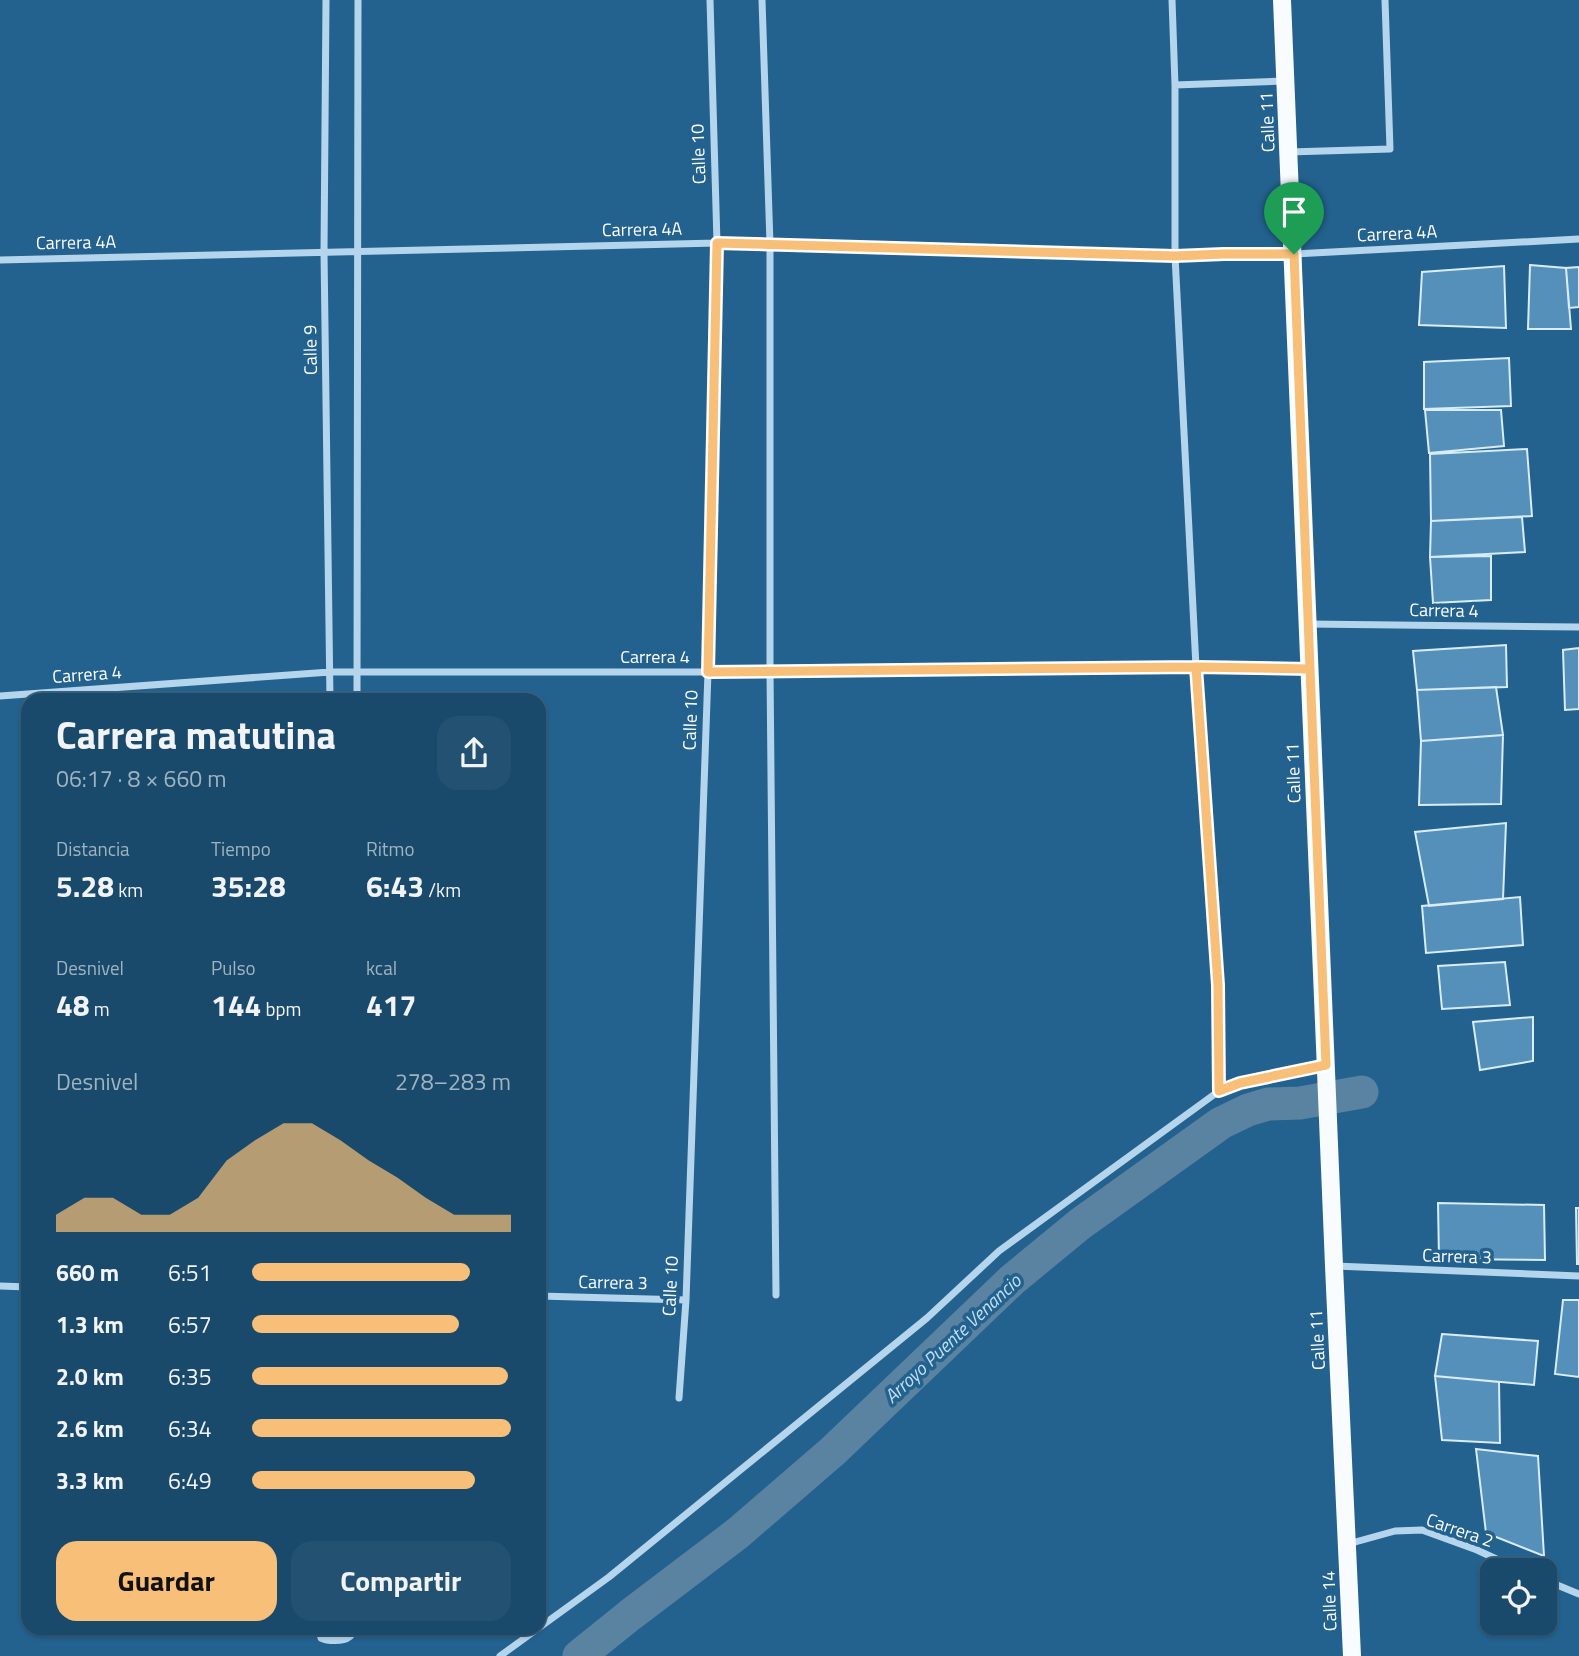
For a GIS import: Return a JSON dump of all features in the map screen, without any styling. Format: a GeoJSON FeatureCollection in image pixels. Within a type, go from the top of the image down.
{"type":"FeatureCollection","features":[{"type":"Feature","properties":{"kind":"main road","name":"Calle 11"},"geometry":{"type":"LineString","coordinates":[[1282,0],[1334,1266],[1348,1544]]}},
{"type":"Feature","properties":{"kind":"main road","name":"Calle 14"},"geometry":{"type":"LineString","coordinates":[[1348,1544],[1352,1656]]}},
{"type":"Feature","properties":{"kind":"street","name":"Calle 9"},"geometry":{"type":"LineString","coordinates":[[326,0],[324,251],[330,693]]}},
{"type":"Feature","properties":{"kind":"street"},"geometry":{"type":"LineString","coordinates":[[357,693],[358,0]]}},
{"type":"Feature","properties":{"kind":"street","name":"Calle 10"},"geometry":{"type":"LineString","coordinates":[[679,1398],[686,1300],[708,672],[717,243],[710,0]]}},
{"type":"Feature","properties":{"kind":"street"},"geometry":{"type":"LineString","coordinates":[[762,0],[770,244],[770,671],[776,1295]]}},
{"type":"Feature","properties":{"kind":"street"},"geometry":{"type":"LineString","coordinates":[[1172,0],[1175,256],[1196,667],[1218,985],[1219,1091]]}},
{"type":"Feature","properties":{"kind":"street"},"geometry":{"type":"LineString","coordinates":[[1289,152],[1390,149],[1385,0]]}},
{"type":"Feature","properties":{"kind":"street"},"geometry":{"type":"LineString","coordinates":[[1175,85],[1286,81]]}},
{"type":"Feature","properties":{"kind":"street","name":"Carrera 4A"},"geometry":{"type":"LineString","coordinates":[[0,260],[717,243],[1175,256],[1294,254],[1579,239]]}},
{"type":"Feature","properties":{"kind":"street","name":"Carrera 4"},"geometry":{"type":"LineString","coordinates":[[1308,624],[1579,627]]}},
{"type":"Feature","properties":{"kind":"street","name":"Carrera 4"},"geometry":{"type":"LineString","coordinates":[[41,693],[330,672],[708,672],[1196,667],[1310,669]]}},
{"type":"Feature","properties":{"kind":"street","name":"Carrera 4"},"geometry":{"type":"LineString","coordinates":[[0,696],[21,694]]}},
{"type":"Feature","properties":{"kind":"street"},"geometry":{"type":"LineString","coordinates":[[546,1623],[609,1577],[927,1318],[999,1251],[1219,1091],[1240,1083],[1326,1067]]}},
{"type":"Feature","properties":{"kind":"street","name":"Carrera 3"},"geometry":{"type":"LineString","coordinates":[[1334,1266],[1579,1276]]}},
{"type":"Feature","properties":{"kind":"street"},"geometry":{"type":"LineString","coordinates":[[0,1286],[21,1287]]}},
{"type":"Feature","properties":{"kind":"street","name":"Carrera 3"},"geometry":{"type":"LineString","coordinates":[[546,1296],[686,1300]]}},
{"type":"Feature","properties":{"kind":"street","name":"Carrera 2"},"geometry":{"type":"LineString","coordinates":[[1348,1544],[1395,1531],[1422,1530],[1494,1558]]}},
{"type":"Feature","properties":{"kind":"street"},"geometry":{"type":"LineString","coordinates":[[1557,1585],[1579,1594]]}},
{"type":"Feature","properties":{"kind":"street"},"geometry":{"type":"LineString","coordinates":[[320,1635],[325,1641],[348,1639],[352,1635]]}},
{"type":"Feature","properties":{"kind":"street"},"geometry":{"type":"LineString","coordinates":[[500,1656],[529,1635]]}},
{"type":"Feature","properties":{"kind":"building"},"geometry":{"type":"Polygon","coordinates":[[[1530,265],[1566,268],[1571,329],[1528,329],[1530,265]]]}},
{"type":"Feature","properties":{"kind":"building"},"geometry":{"type":"Polygon","coordinates":[[[1504,266],[1506,328],[1419,325],[1422,272],[1504,266]]]}},
{"type":"Feature","properties":{"kind":"building"},"geometry":{"type":"Polygon","coordinates":[[[1579,267],[1579,307],[1569,308],[1566,268],[1579,267]]]}},
{"type":"Feature","properties":{"kind":"building"},"geometry":{"type":"Polygon","coordinates":[[[1509,358],[1511,406],[1424,409],[1424,362],[1509,358]]]}},
{"type":"Feature","properties":{"kind":"building"},"geometry":{"type":"Polygon","coordinates":[[[1425,410],[1501,410],[1504,446],[1429,453],[1425,410]]]}},
{"type":"Feature","properties":{"kind":"building"},"geometry":{"type":"Polygon","coordinates":[[[1527,449],[1532,516],[1431,521],[1430,454],[1527,449]]]}},
{"type":"Feature","properties":{"kind":"building"},"geometry":{"type":"Polygon","coordinates":[[[1522,517],[1525,552],[1430,557],[1431,521],[1522,517]]]}},
{"type":"Feature","properties":{"kind":"building"},"geometry":{"type":"Polygon","coordinates":[[[1491,556],[1491,600],[1433,603],[1430,557],[1491,556]]]}},
{"type":"Feature","properties":{"kind":"building"},"geometry":{"type":"Polygon","coordinates":[[[1506,645],[1507,687],[1417,690],[1413,651],[1506,645]]]}},
{"type":"Feature","properties":{"kind":"building"},"geometry":{"type":"Polygon","coordinates":[[[1579,648],[1579,709],[1565,710],[1563,650],[1579,648]]]}},
{"type":"Feature","properties":{"kind":"building"},"geometry":{"type":"Polygon","coordinates":[[[1496,687],[1503,735],[1421,741],[1417,690],[1496,687]]]}},
{"type":"Feature","properties":{"kind":"building"},"geometry":{"type":"Polygon","coordinates":[[[1503,735],[1501,804],[1419,805],[1421,741],[1503,735]]]}},
{"type":"Feature","properties":{"kind":"building"},"geometry":{"type":"Polygon","coordinates":[[[1506,823],[1503,899],[1429,906],[1415,832],[1506,823]]]}},
{"type":"Feature","properties":{"kind":"building"},"geometry":{"type":"Polygon","coordinates":[[[1520,897],[1523,945],[1426,953],[1422,906],[1520,897]]]}},
{"type":"Feature","properties":{"kind":"building"},"geometry":{"type":"Polygon","coordinates":[[[1505,962],[1510,1005],[1442,1009],[1438,966],[1505,962]]]}},
{"type":"Feature","properties":{"kind":"building"},"geometry":{"type":"Polygon","coordinates":[[[1533,1017],[1533,1061],[1480,1070],[1473,1022],[1533,1017]]]}},
{"type":"Feature","properties":{"kind":"building"},"geometry":{"type":"Polygon","coordinates":[[[1438,1203],[1544,1205],[1545,1260],[1439,1259],[1438,1203]]]}},
{"type":"Feature","properties":{"kind":"building"},"geometry":{"type":"Polygon","coordinates":[[[1576,1208],[1579,1208],[1579,1264],[1577,1264],[1576,1208]]]}},
{"type":"Feature","properties":{"kind":"building"},"geometry":{"type":"Polygon","coordinates":[[[1563,1300],[1579,1300],[1579,1377],[1555,1374],[1563,1300]]]}},
{"type":"Feature","properties":{"kind":"building"},"geometry":{"type":"Polygon","coordinates":[[[1442,1334],[1538,1341],[1534,1385],[1435,1376],[1442,1334]]]}},
{"type":"Feature","properties":{"kind":"building"},"geometry":{"type":"Polygon","coordinates":[[[1435,1376],[1499,1382],[1500,1443],[1442,1440],[1435,1376]]]}},
{"type":"Feature","properties":{"kind":"building"},"geometry":{"type":"Polygon","coordinates":[[[1476,1449],[1538,1456],[1544,1556],[1486,1533],[1476,1449]]]}},
{"type":"Feature","properties":{"kind":"waterway","name":"Arroyo Puente Venancio"},"geometry":{"type":"LineString","coordinates":[[579,1656],[738,1533],[833,1451],[1012,1280],[1080,1224],[1221,1123],[1248,1110],[1268,1104],[1300,1103],[1362,1092]]}},
{"type":"Feature","properties":{"kind":"route"},"geometry":{"type":"LineString","coordinates":[[1294,254],[1175,256],[717,243],[708,672],[1196,667],[1310,669],[1326,1065],[1240,1083],[1219,1091],[1218,985],[1196,667],[1253,668],[1310,669],[1294,254]]}}]}
